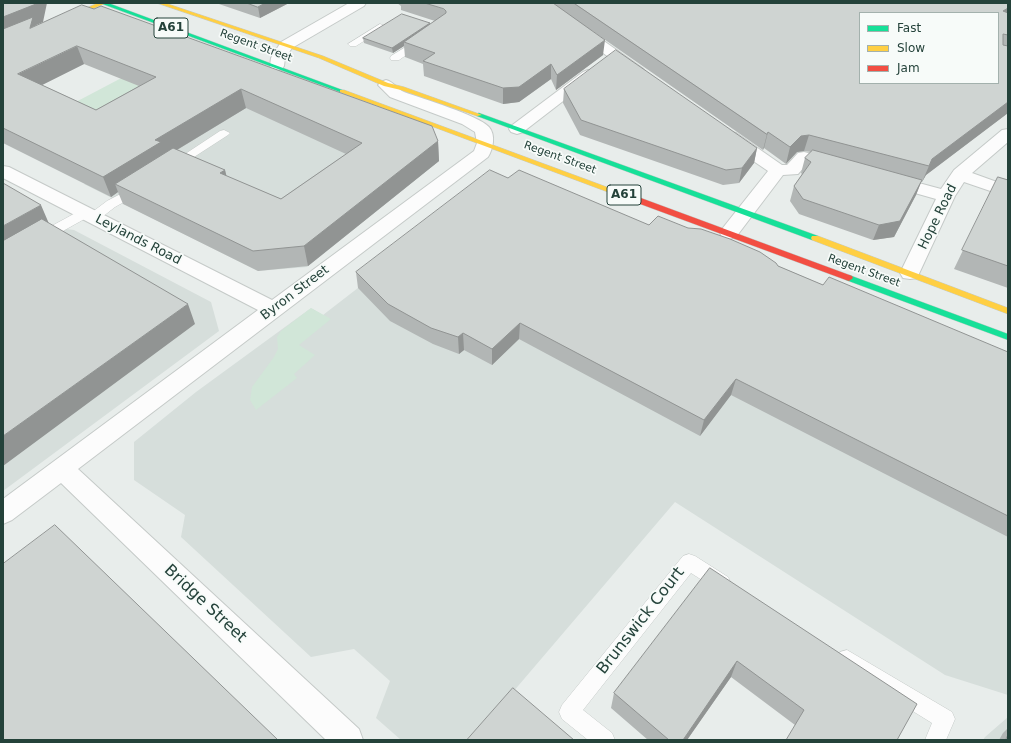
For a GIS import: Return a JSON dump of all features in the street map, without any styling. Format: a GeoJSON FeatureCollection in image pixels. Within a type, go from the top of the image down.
{"type":"FeatureCollection","features":[{"type":"Feature","properties":{"kind":"main road"},"geometry":{"type":"LineString","coordinates":[[55,23],[103,3]]}},
{"type":"Feature","properties":{"kind":"main road","name":"Regent Street"},"geometry":{"type":"LineString","coordinates":[[103,3],[1008,337]]}},
{"type":"Feature","properties":{"kind":"main road","name":"Regent Street"},"geometry":{"type":"LineString","coordinates":[[160,3],[321,58],[386,85],[402,88],[517,129],[910,273],[1008,311]]}},
{"type":"Feature","properties":{"kind":"street"},"geometry":{"type":"LineString","coordinates":[[277,66],[278,58],[286,46],[359,3]]}},
{"type":"Feature","properties":{"kind":"street"},"geometry":{"type":"LineString","coordinates":[[541,3],[647,78]]}},
{"type":"Feature","properties":{"kind":"street"},"geometry":{"type":"LineString","coordinates":[[517,129],[614,56]]}},
{"type":"Feature","properties":{"kind":"street"},"geometry":{"type":"LineString","coordinates":[[386,85],[396,94],[468,121],[483,130],[485,143]]}},
{"type":"Feature","properties":{"kind":"street"},"geometry":{"type":"LineString","coordinates":[[719,129],[778,170],[792,170],[804,157],[849,169]]}},
{"type":"Feature","properties":{"kind":"street","name":"Hope Road"},"geometry":{"type":"LineString","coordinates":[[910,273],[946,196],[960,174],[1008,134]]}},
{"type":"Feature","properties":{"kind":"street","name":"Byron Street"},"geometry":{"type":"LineString","coordinates":[[3,513],[471,162],[482,153],[485,143]]}},
{"type":"Feature","properties":{"kind":"street"},"geometry":{"type":"LineString","coordinates":[[728,233],[778,170]]}},
{"type":"Feature","properties":{"kind":"street","name":"Leylands Road"},"geometry":{"type":"LineString","coordinates":[[3,171],[273,309]]}},
{"type":"Feature","properties":{"kind":"street"},"geometry":{"type":"LineString","coordinates":[[960,174],[1008,192]]}},
{"type":"Feature","properties":{"kind":"street"},"geometry":{"type":"LineString","coordinates":[[871,175],[946,196]]}},
{"type":"Feature","properties":{"kind":"street"},"geometry":{"type":"LineString","coordinates":[[9,193],[28,183]]}},
{"type":"Feature","properties":{"kind":"street","name":"Bridge Street"},"geometry":{"type":"LineString","coordinates":[[62,469],[348,740]]}},
{"type":"Feature","properties":{"kind":"lane"},"geometry":{"type":"LineString","coordinates":[[354,44],[389,22]]}},
{"type":"Feature","properties":{"kind":"lane"},"geometry":{"type":"LineString","coordinates":[[395,58],[428,36]]}},
{"type":"Feature","properties":{"kind":"lane"},"geometry":{"type":"LineString","coordinates":[[164,172],[224,133]]}},
{"type":"Feature","properties":{"kind":"lane"},"geometry":{"type":"LineString","coordinates":[[30,244],[111,204],[151,180]]}},
{"type":"Feature","properties":{"kind":"lane","name":"Brunswick Court"},"geometry":{"type":"LineString","coordinates":[[605,740],[569,712],[688,562],[735,590]]}},
{"type":"Feature","properties":{"kind":"lane"},"geometry":{"type":"LineString","coordinates":[[829,648],[945,719],[935,740]]}},
{"type":"Feature","properties":{"kind":"shaded area"},"geometry":{"type":"Polygon","coordinates":[[[221,102],[433,146],[439,161],[307,267],[258,271],[84,184],[221,102]]]}},
{"type":"Feature","properties":{"kind":"shaded area"},"geometry":{"type":"Polygon","coordinates":[[[490,186],[1008,375],[1008,695],[945,675],[675,502],[472,740],[401,740],[376,718],[390,681],[354,649],[311,657],[181,537],[185,515],[134,480],[134,442],[196,392],[311,308],[323,315],[490,186]]]}},
{"type":"Feature","properties":{"kind":"shaded area"},"geometry":{"type":"Polygon","coordinates":[[[51,227],[74,230],[211,302],[219,331],[3,491],[3,254],[51,227]]]}},
{"type":"Feature","properties":{"kind":"shaded area"},"geometry":{"type":"Polygon","coordinates":[[[1008,717],[1008,740],[983,740],[985,737],[1008,717]]]}},
{"type":"Feature","properties":{"kind":"green space"},"geometry":{"type":"Polygon","coordinates":[[[129,74],[170,91],[95,133],[53,114],[129,74]]]}},
{"type":"Feature","properties":{"kind":"green space"},"geometry":{"type":"Polygon","coordinates":[[[311,308],[331,319],[299,345],[315,355],[294,374],[297,378],[256,410],[250,400],[252,387],[274,357],[278,349],[277,337],[281,331],[311,308]]]}},
{"type":"Feature","properties":{"kind":"building"},"geometry":{"type":"Polygon","coordinates":[[[3,3],[36,3],[36,4],[3,17],[3,3]]]}},
{"type":"Feature","properties":{"kind":"building"},"geometry":{"type":"Polygon","coordinates":[[[247,3],[265,3],[258,7],[247,3]]]}},
{"type":"Feature","properties":{"kind":"building"},"geometry":{"type":"Polygon","coordinates":[[[425,3],[553,3],[605,40],[557,75],[551,64],[519,87],[503,88],[423,61],[435,53],[404,42],[446,13],[444,9],[425,3]]]}},
{"type":"Feature","properties":{"kind":"building"},"geometry":{"type":"Polygon","coordinates":[[[574,3],[1008,3],[1008,8],[1003,11],[1008,13],[1008,35],[1003,34],[1003,45],[1008,46],[1008,102],[932,159],[929,166],[809,135],[801,136],[790,147],[768,132],[767,134],[574,3]]]}},
{"type":"Feature","properties":{"kind":"building"},"geometry":{"type":"Polygon","coordinates":[[[82,5],[94,9],[101,6],[432,126],[438,141],[304,246],[253,251],[115,184],[173,148],[225,170],[220,173],[281,199],[362,143],[241,89],[155,140],[161,142],[103,177],[3,128],[3,29],[33,17],[30,28],[82,5]],[[77,46],[18,74],[96,110],[156,77],[77,46]]]}},
{"type":"Feature","properties":{"kind":"building"},"geometry":{"type":"Polygon","coordinates":[[[402,14],[430,23],[392,48],[363,38],[402,14]]]}},
{"type":"Feature","properties":{"kind":"building"},"geometry":{"type":"Polygon","coordinates":[[[616,50],[757,148],[742,168],[726,170],[581,120],[564,89],[616,50]]]}},
{"type":"Feature","properties":{"kind":"building"},"geometry":{"type":"Polygon","coordinates":[[[813,150],[922,180],[900,221],[879,225],[803,199],[794,186],[811,162],[805,158],[813,150]]]}},
{"type":"Feature","properties":{"kind":"building"},"geometry":{"type":"Polygon","coordinates":[[[490,170],[508,178],[519,170],[649,225],[658,216],[688,228],[701,229],[730,239],[760,252],[778,266],[823,285],[829,277],[1008,352],[1008,516],[736,379],[704,420],[520,323],[492,349],[463,333],[458,337],[431,328],[388,304],[356,272],[490,170]]]}},
{"type":"Feature","properties":{"kind":"building"},"geometry":{"type":"Polygon","coordinates":[[[998,177],[1008,180],[1008,266],[962,250],[998,177]]]}},
{"type":"Feature","properties":{"kind":"building"},"geometry":{"type":"Polygon","coordinates":[[[3,183],[41,205],[3,226],[3,183]]]}},
{"type":"Feature","properties":{"kind":"building"},"geometry":{"type":"Polygon","coordinates":[[[42,219],[188,304],[3,436],[3,241],[42,219]]]}},
{"type":"Feature","properties":{"kind":"building"},"geometry":{"type":"Polygon","coordinates":[[[55,525],[278,740],[3,740],[3,564],[55,525]]]}},
{"type":"Feature","properties":{"kind":"building"},"geometry":{"type":"Polygon","coordinates":[[[710,568],[917,704],[897,740],[786,740],[804,710],[737,661],[683,740],[669,740],[614,693],[710,568]]]}},
{"type":"Feature","properties":{"kind":"building"},"geometry":{"type":"Polygon","coordinates":[[[513,688],[574,740],[467,740],[513,688]]]}},
{"type":"Feature","properties":{"kind":"traffic: fast"},"geometry":{"type":"LineString","coordinates":[[103,3],[342,91]]}},
{"type":"Feature","properties":{"kind":"traffic: fast"},"geometry":{"type":"LineString","coordinates":[[479,115],[815,238]]}},
{"type":"Feature","properties":{"kind":"traffic: fast"},"geometry":{"type":"LineString","coordinates":[[849,278],[1008,337]]}},
{"type":"Feature","properties":{"kind":"traffic: slow"},"geometry":{"type":"LineString","coordinates":[[63,20],[103,3]]}},
{"type":"Feature","properties":{"kind":"traffic: slow"},"geometry":{"type":"LineString","coordinates":[[160,3],[321,57],[386,85],[402,88],[479,115]]}},
{"type":"Feature","properties":{"kind":"traffic: slow"},"geometry":{"type":"LineString","coordinates":[[342,91],[627,196]]}},
{"type":"Feature","properties":{"kind":"traffic: slow"},"geometry":{"type":"LineString","coordinates":[[815,238],[1008,311]]}},
{"type":"Feature","properties":{"kind":"traffic: jam"},"geometry":{"type":"LineString","coordinates":[[627,196],[849,278]]}}]}
